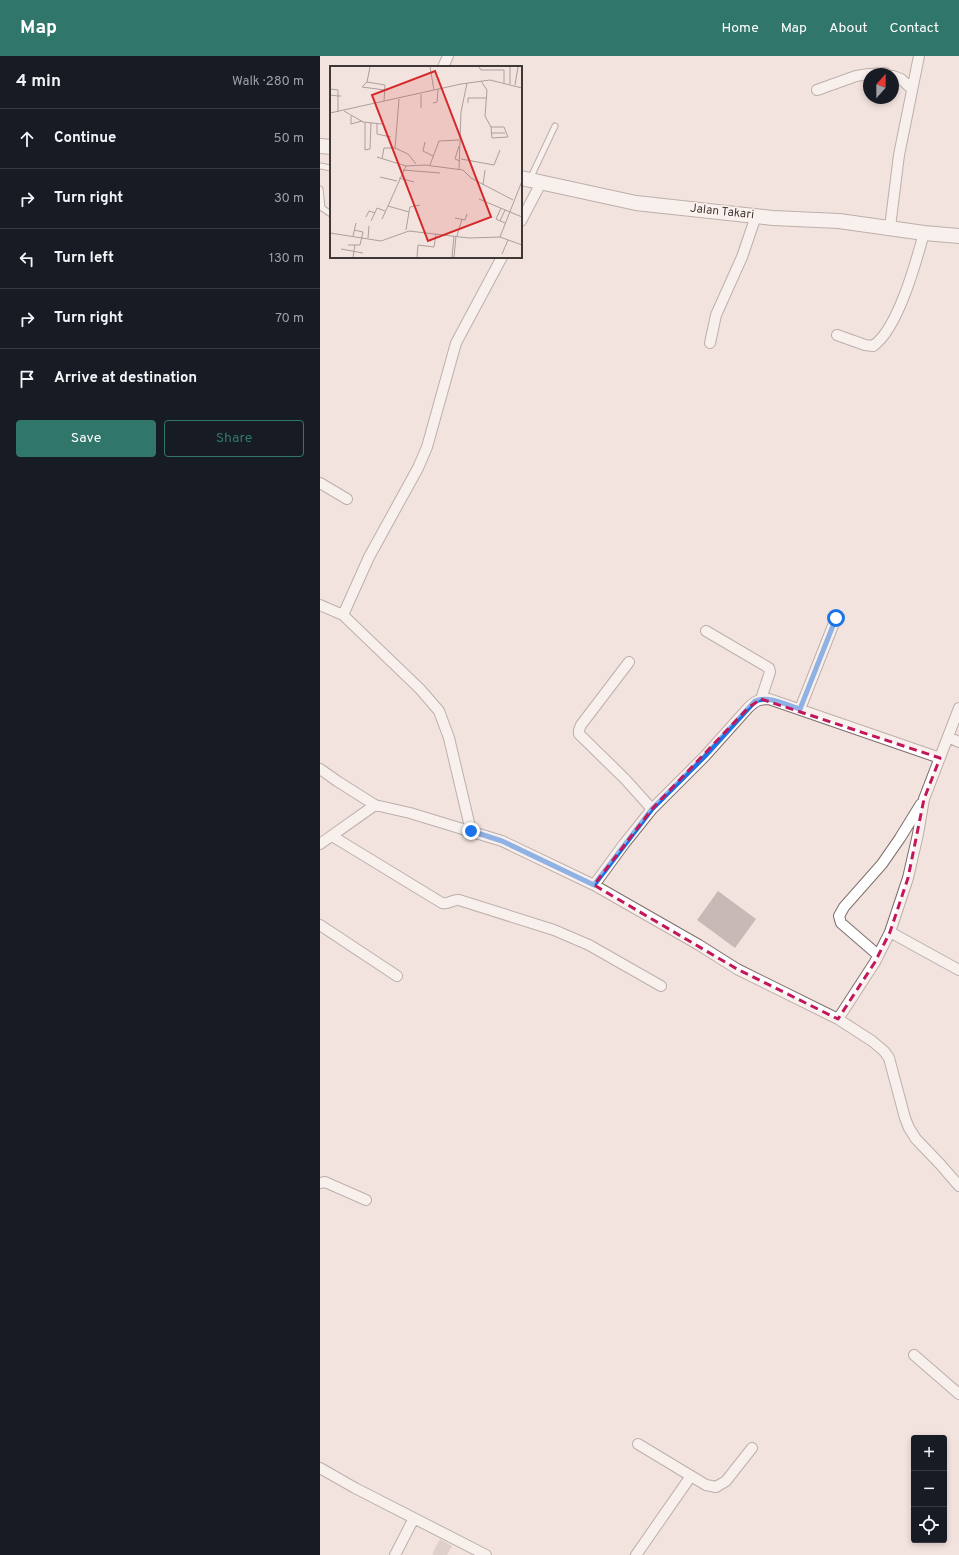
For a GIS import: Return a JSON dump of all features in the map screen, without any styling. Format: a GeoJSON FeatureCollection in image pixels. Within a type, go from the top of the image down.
{"type":"FeatureCollection","features":[{"type":"Feature","properties":{"kind":"street"},"geometry":{"type":"LineString","coordinates":[[890,227],[899,155],[919,56]]}},
{"type":"Feature","properties":{"kind":"street"},"geometry":{"type":"LineString","coordinates":[[817,90],[856,76],[863,75]]}},
{"type":"Feature","properties":{"kind":"street"},"geometry":{"type":"LineString","coordinates":[[899,78],[912,89]]}},
{"type":"Feature","properties":{"kind":"street"},"geometry":{"type":"LineString","coordinates":[[320,146],[330,147]]}},
{"type":"Feature","properties":{"kind":"street"},"geometry":{"type":"LineString","coordinates":[[522,217],[531,180]]}},
{"type":"Feature","properties":{"kind":"street","name":"Jalan Takari"},"geometry":{"type":"LineString","coordinates":[[531,180],[636,203],[756,216],[839,221],[924,233],[959,236]]}},
{"type":"Feature","properties":{"kind":"street"},"geometry":{"type":"LineString","coordinates":[[710,343],[716,316],[742,257],[756,216]]}},
{"type":"Feature","properties":{"kind":"street"},"geometry":{"type":"LineString","coordinates":[[837,335],[865,346],[873,346],[878,343],[888,329],[907,289],[924,233]]}},
{"type":"Feature","properties":{"kind":"street"},"geometry":{"type":"LineString","coordinates":[[343,616],[369,557],[418,468],[427,447],[456,343],[501,258]]}},
{"type":"Feature","properties":{"kind":"street"},"geometry":{"type":"LineString","coordinates":[[320,483],[347,499]]}},
{"type":"Feature","properties":{"kind":"street"},"geometry":{"type":"LineString","coordinates":[[320,605],[343,616],[420,689],[438,711],[449,738],[471,831]]}},
{"type":"Feature","properties":{"kind":"street"},"geometry":{"type":"LineString","coordinates":[[800,709],[836,618]]}},
{"type":"Feature","properties":{"kind":"street"},"geometry":{"type":"LineString","coordinates":[[706,631],[769,668],[770,672],[761,699]]}},
{"type":"Feature","properties":{"kind":"street"},"geometry":{"type":"LineString","coordinates":[[629,662],[578,730],[579,734],[625,779],[652,809]]}},
{"type":"Feature","properties":{"kind":"street"},"geometry":{"type":"LineString","coordinates":[[594,885],[652,809],[705,756],[755,701],[769,699],[940,758]]}},
{"type":"Feature","properties":{"kind":"street"},"geometry":{"type":"LineString","coordinates":[[878,955],[841,923],[840,916],[844,907],[882,864],[924,799],[959,708]]}},
{"type":"Feature","properties":{"kind":"street"},"geometry":{"type":"LineString","coordinates":[[948,737],[959,742]]}},
{"type":"Feature","properties":{"kind":"street"},"geometry":{"type":"LineString","coordinates":[[320,769],[337,782],[375,805],[410,813],[502,841],[594,885],[699,945],[737,969],[838,1019],[872,1041],[884,1051],[889,1058],[909,1128],[916,1139],[959,1186]]}},
{"type":"Feature","properties":{"kind":"street"},"geometry":{"type":"LineString","coordinates":[[838,1019],[860,987],[890,932],[908,878],[924,799]]}},
{"type":"Feature","properties":{"kind":"street"},"geometry":{"type":"LineString","coordinates":[[320,844],[375,805]]}},
{"type":"Feature","properties":{"kind":"street"},"geometry":{"type":"LineString","coordinates":[[332,836],[444,904],[454,900],[459,900],[554,930],[589,945],[661,986]]}},
{"type":"Feature","properties":{"kind":"street"},"geometry":{"type":"LineString","coordinates":[[320,925],[397,976]]}},
{"type":"Feature","properties":{"kind":"street"},"geometry":{"type":"LineString","coordinates":[[890,932],[959,970]]}},
{"type":"Feature","properties":{"kind":"street"},"geometry":{"type":"LineString","coordinates":[[320,1183],[325,1182],[366,1200]]}},
{"type":"Feature","properties":{"kind":"street"},"geometry":{"type":"LineString","coordinates":[[914,1355],[959,1394]]}},
{"type":"Feature","properties":{"kind":"street"},"geometry":{"type":"LineString","coordinates":[[638,1444],[706,1485],[716,1487],[726,1481],[752,1448]]}},
{"type":"Feature","properties":{"kind":"street"},"geometry":{"type":"LineString","coordinates":[[320,1468],[486,1555]]}},
{"type":"Feature","properties":{"kind":"street"},"geometry":{"type":"LineString","coordinates":[[636,1555],[691,1476]]}},
{"type":"Feature","properties":{"kind":"street"},"geometry":{"type":"LineString","coordinates":[[394,1555],[414,1518]]}},
{"type":"Feature","properties":{"kind":"lane"},"geometry":{"type":"LineString","coordinates":[[531,180],[555,126]]}},
{"type":"Feature","properties":{"kind":"lane"},"geometry":{"type":"LineString","coordinates":[[320,166],[330,168]]}},
{"type":"Feature","properties":{"kind":"lane"},"geometry":{"type":"LineString","coordinates":[[320,189],[322,208],[330,213]]}},
{"type":"Feature","properties":{"kind":"highlighted area"},"geometry":{"type":"Polygon","coordinates":[[[761,699],[940,758],[924,799],[908,878],[890,932],[875,962],[838,1019],[737,969],[594,885],[652,809],[748,708],[761,699]]]}},
{"type":"Feature","properties":{"kind":"building"},"geometry":{"type":"Polygon","coordinates":[[[718,891],[756,919],[735,948],[697,920],[718,891]]]}},
{"type":"Feature","properties":{"kind":"building"},"geometry":{"type":"Polygon","coordinates":[[[440,1539],[452,1546],[447,1555],[432,1554],[440,1539]]]}},
{"type":"Feature","properties":{"kind":"route"},"geometry":{"type":"LineString","coordinates":[[471,831],[502,841],[594,885],[652,809],[705,756],[755,701],[769,699],[800,709],[836,618]]}}]}
